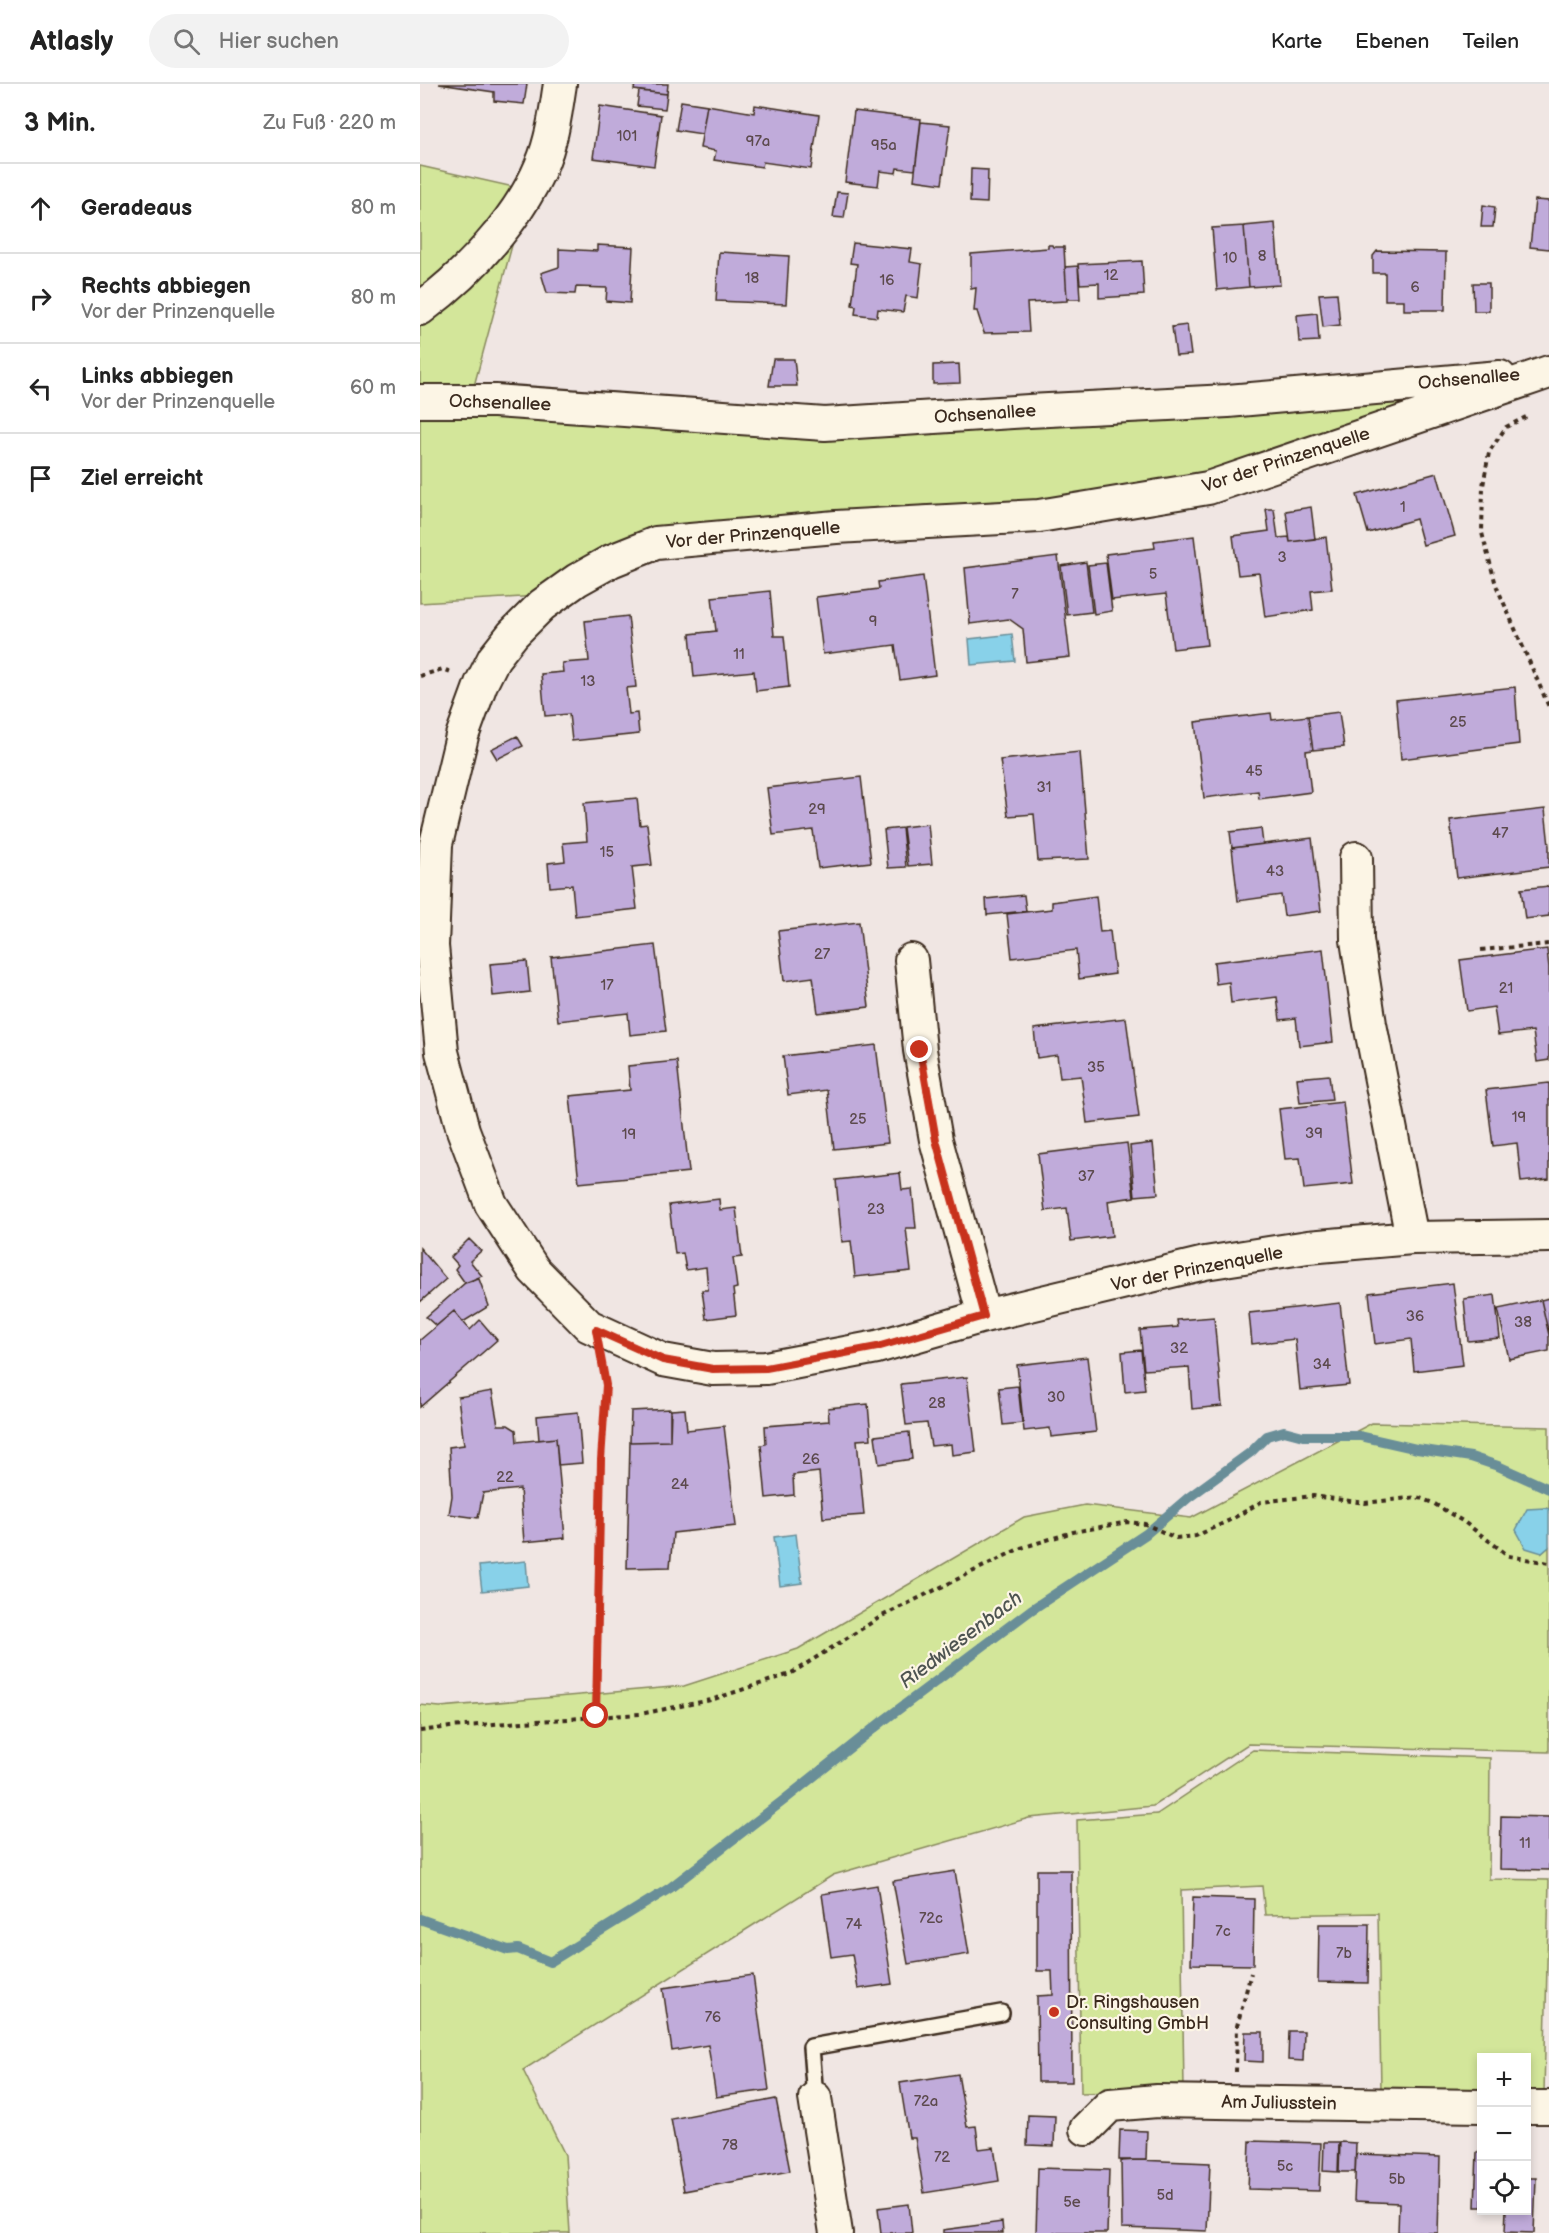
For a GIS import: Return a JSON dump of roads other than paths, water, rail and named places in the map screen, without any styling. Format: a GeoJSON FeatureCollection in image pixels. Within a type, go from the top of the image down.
{"type":"FeatureCollection","features":[{"type":"Feature","properties":{"kind":"street"},"geometry":{"type":"LineString","coordinates":[[420,309],[445,290],[498,234],[531,188],[550,140],[560,84]]}},
{"type":"Feature","properties":{"kind":"street","name":"Ochsenallee"},"geometry":{"type":"LineString","coordinates":[[420,401],[506,402],[825,424],[1228,401],[1549,372]]}},
{"type":"Feature","properties":{"kind":"street","name":"Vor der Prinzenquelle"},"geometry":{"type":"LineString","coordinates":[[1549,372],[1208,488],[1039,516],[836,527],[656,543],[612,561],[577,580],[535,612],[513,634],[494,658],[473,702],[462,736],[436,844],[432,946],[442,1052],[463,1130],[491,1204],[534,1270],[589,1326],[663,1360],[713,1369],[766,1368],[877,1347],[984,1316],[1205,1263],[1308,1247],[1412,1238],[1549,1236]]}},
{"type":"Feature","properties":{"kind":"street"},"geometry":{"type":"LineString","coordinates":[[1356,858],[1357,940],[1370,1024],[1412,1238]]}},
{"type":"Feature","properties":{"kind":"street"},"geometry":{"type":"LineString","coordinates":[[911,960],[920,1050],[936,1140],[984,1316]]}},
{"type":"Feature","properties":{"kind":"street"},"geometry":{"type":"LineString","coordinates":[[815,2098],[836,2233]]}},
{"type":"Feature","properties":{"kind":"street","name":"Am Juliusstein"},"geometry":{"type":"LineString","coordinates":[[1086,2129],[1110,2105],[1158,2101],[1477,2106]]}},
{"type":"Feature","properties":{"kind":"street"},"geometry":{"type":"LineString","coordinates":[[1531,2107],[1549,2108]]}},
{"type":"Feature","properties":{"kind":"lane"},"geometry":{"type":"LineString","coordinates":[[815,2098],[811,2047],[1001,2013]]}},
{"type":"Feature","properties":{"kind":"water"},"geometry":{"type":"Polygon","coordinates":[[[1012,634],[1015,661],[971,665],[969,639],[1012,634]]]}},
{"type":"Feature","properties":{"kind":"water"},"geometry":{"type":"Polygon","coordinates":[[[1527,1509],[1549,1509],[1549,1547],[1542,1553],[1526,1548],[1516,1530],[1527,1509]]]}},
{"type":"Feature","properties":{"kind":"water"},"geometry":{"type":"Polygon","coordinates":[[[796,1534],[802,1583],[780,1586],[774,1537],[796,1534]]]}},
{"type":"Feature","properties":{"kind":"water"},"geometry":{"type":"Polygon","coordinates":[[[526,1561],[528,1586],[482,1591],[479,1566],[526,1561]]]}},
{"type":"Feature","properties":{"kind":"waterway","name":"Riedwiesenbach"},"geometry":{"type":"LineString","coordinates":[[420,1919],[508,1950],[518,1949],[550,1962],[670,1888],[883,1721],[1031,1610],[1146,1534],[1188,1498],[1251,1452],[1267,1436],[1284,1431],[1303,1436],[1360,1436],[1417,1449],[1471,1457],[1498,1466],[1549,1489]]}},
{"type":"Feature","properties":{"kind":"place","name":"Dr. Ringshausen Consulting GmbH"},"geometry":{"type":"Point","coordinates":[1054,2012]}}]}
